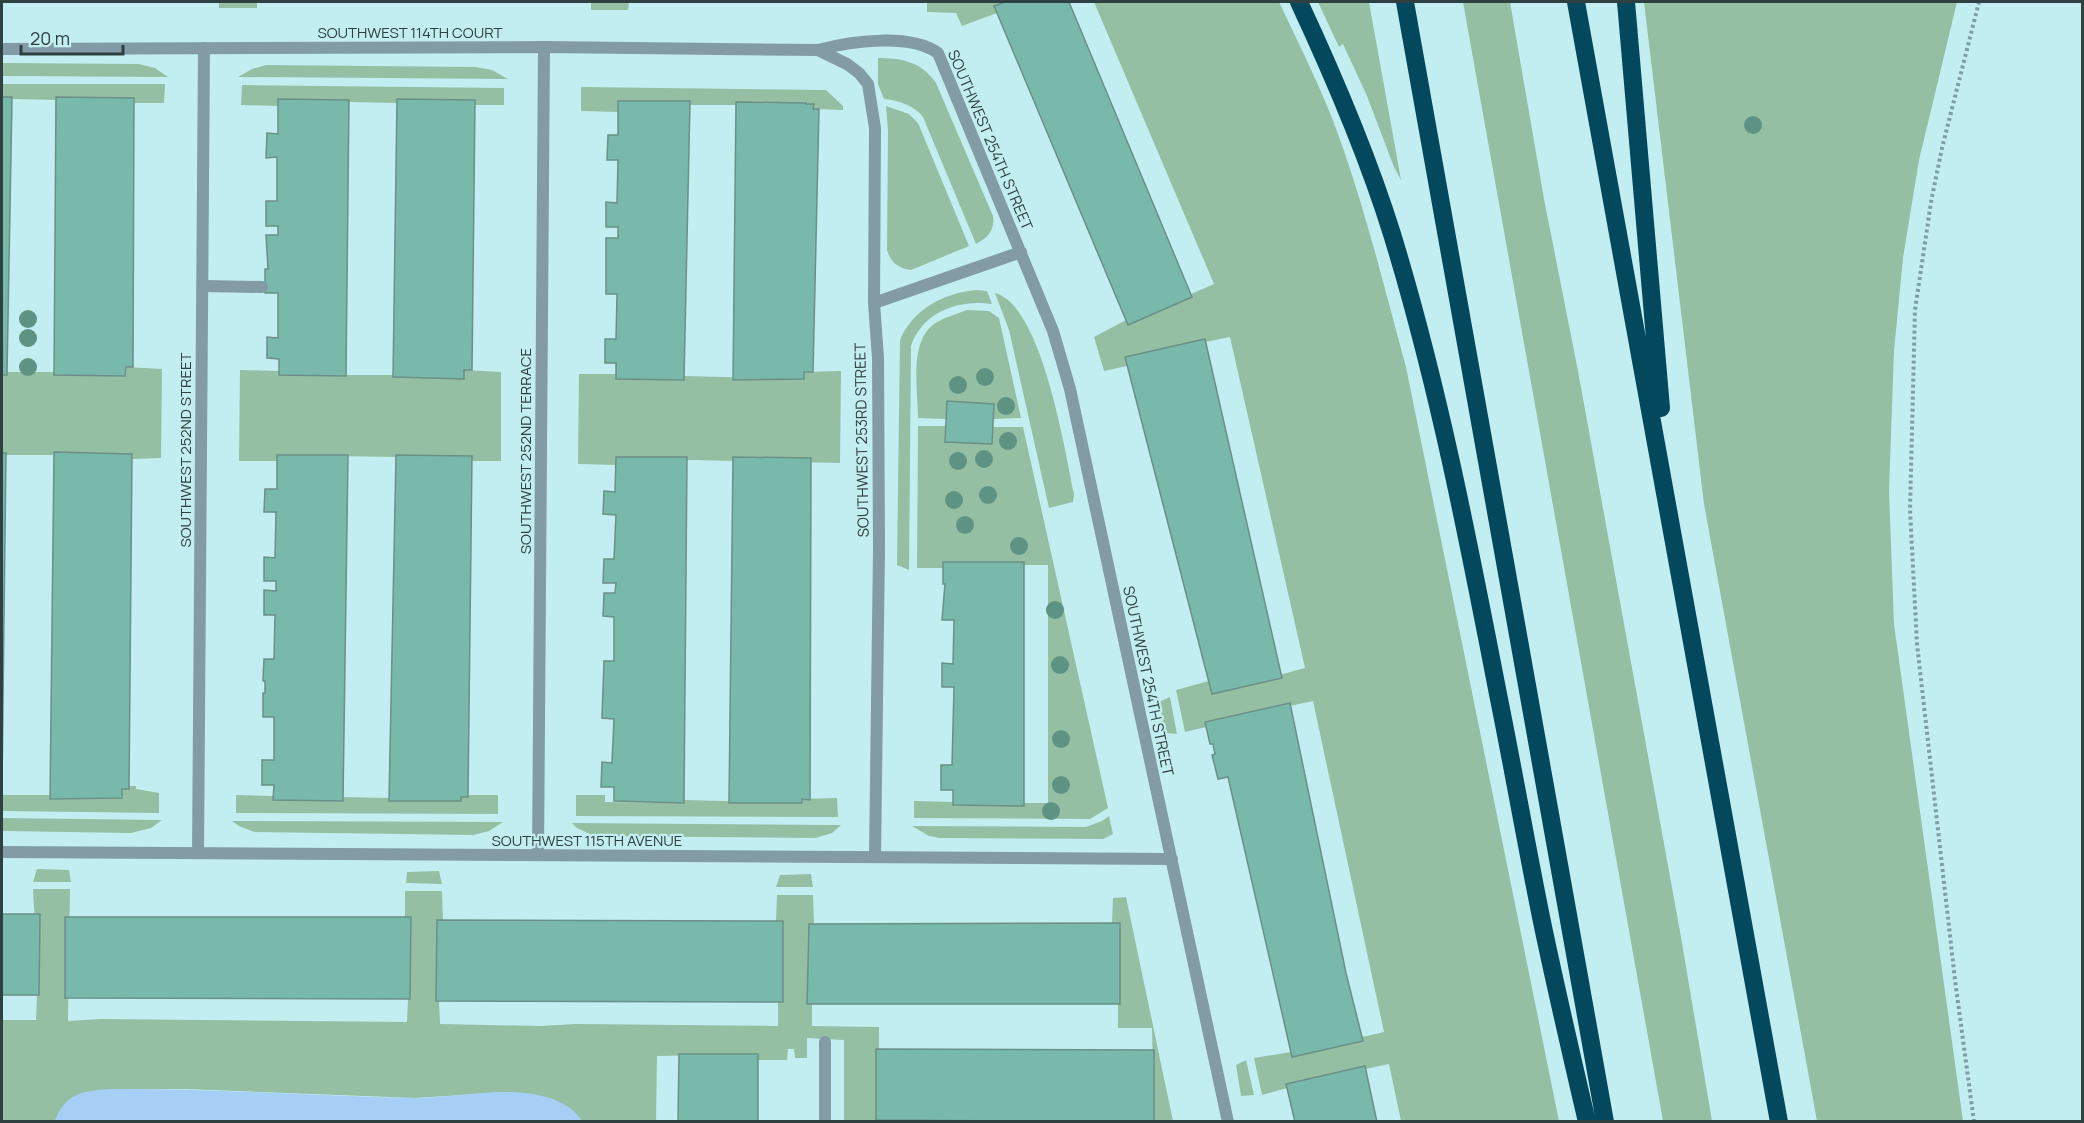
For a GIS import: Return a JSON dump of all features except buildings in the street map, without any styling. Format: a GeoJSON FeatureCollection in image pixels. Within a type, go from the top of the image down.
{"type":"FeatureCollection","features":[{"type":"Feature","properties":{"kind":"highway"},"geometry":{"type":"LineString","coordinates":[[1299,2],[1342,96],[1368,165],[1391,231],[1425,355],[1479,596],[1541,917],[1587,1122]]}},
{"type":"Feature","properties":{"kind":"highway"},"geometry":{"type":"LineString","coordinates":[[1405,2],[1605,1122]]}},
{"type":"Feature","properties":{"kind":"highway"},"geometry":{"type":"LineString","coordinates":[[1576,2],[1779,1122]]}},
{"type":"Feature","properties":{"kind":"highway"},"geometry":{"type":"LineString","coordinates":[[1626,2],[1671,518]]}},
{"type":"Feature","properties":{"kind":"street","name":"SOUTHWEST 254TH STREET"},"geometry":{"type":"LineString","coordinates":[[818,50],[845,43],[889,42],[918,43],[939,53],[1053,331],[1070,389],[1228,1122]]}},
{"type":"Feature","properties":{"kind":"street","name":"SOUTHWEST 114TH COURT"},"geometry":{"type":"LineString","coordinates":[[2,49],[544,47],[818,50]]}},
{"type":"Feature","properties":{"kind":"street","name":"SOUTHWEST 252ND TERRACE"},"geometry":{"type":"LineString","coordinates":[[538,855],[544,47]]}},
{"type":"Feature","properties":{"kind":"street","name":"SOUTHWEST 252ND STREET"},"geometry":{"type":"LineString","coordinates":[[198,853],[204,48]]}},
{"type":"Feature","properties":{"kind":"street","name":"SOUTHWEST 253RD STREET"},"geometry":{"type":"LineString","coordinates":[[818,50],[847,63],[868,84],[876,141],[874,303],[878,358],[879,548],[875,857]]}},
{"type":"Feature","properties":{"kind":"street","name":"SOUTHWEST 254TH STREET"},"geometry":{"type":"LineString","coordinates":[[874,303],[1021,252]]}},
{"type":"Feature","properties":{"kind":"street"},"geometry":{"type":"LineString","coordinates":[[203,286],[262,287]]}},
{"type":"Feature","properties":{"kind":"street","name":"SOUTHWEST 115TH AVENUE"},"geometry":{"type":"LineString","coordinates":[[2,852],[1172,859]]}},
{"type":"Feature","properties":{"kind":"street"},"geometry":{"type":"LineString","coordinates":[[825,1042],[825,1122]]}},
{"type":"Feature","properties":{"kind":"path"},"geometry":{"type":"LineString","coordinates":[[1974,1122],[1955,980],[1917,644],[1910,510],[1913,346],[1920,276],[1942,148],[1979,2]]}},
{"type":"Feature","properties":{"kind":"green space"},"geometry":{"type":"Polygon","coordinates":[[[219,2],[257,2],[257,8],[219,8],[219,2]]]}},
{"type":"Feature","properties":{"kind":"green space"},"geometry":{"type":"Polygon","coordinates":[[[591,2],[629,2],[628,10],[591,10],[591,2]]]}},
{"type":"Feature","properties":{"kind":"green space"},"geometry":{"type":"Polygon","coordinates":[[[927,2],[1005,2],[995,6],[997,13],[962,26],[956,13],[927,12],[927,2]]]}},
{"type":"Feature","properties":{"kind":"green space"},"geometry":{"type":"Polygon","coordinates":[[[1094,2],[1279,2],[1326,103],[1363,210],[1406,367],[1559,1121],[1401,1121],[1389,1064],[1366,1069],[1365,1066],[1287,1084],[1287,1088],[1262,1095],[1254,1058],[1291,1052],[1292,1057],[1363,1041],[1362,1037],[1384,1032],[1313,701],[1290,706],[1289,703],[1206,722],[1206,727],[1185,732],[1176,690],[1209,681],[1212,693],[1305,668],[1230,337],[1205,342],[1204,339],[1126,357],[1127,366],[1104,371],[1094,337],[1126,320],[1128,324],[1192,297],[1191,294],[1214,284],[1094,2]]]}},
{"type":"Feature","properties":{"kind":"green space"},"geometry":{"type":"Polygon","coordinates":[[[1318,2],[1369,2],[1401,180],[1343,44],[1339,47],[1318,2]]]}},
{"type":"Feature","properties":{"kind":"green space"},"geometry":{"type":"Polygon","coordinates":[[[1463,2],[1510,2],[1544,199],[1578,371],[1681,937],[1712,1121],[1663,1121],[1463,2]]]}},
{"type":"Feature","properties":{"kind":"green space"},"geometry":{"type":"Polygon","coordinates":[[[1644,2],[1957,2],[1919,160],[1903,258],[1894,351],[1889,491],[1894,624],[1963,1121],[1817,1121],[1704,504],[1644,2]]]}},
{"type":"Feature","properties":{"kind":"green space"},"geometry":{"type":"Polygon","coordinates":[[[878,58],[903,60],[918,66],[936,83],[993,216],[990,233],[976,244],[923,117],[906,104],[884,99],[878,84],[878,58]]]}},
{"type":"Feature","properties":{"kind":"green space"},"geometry":{"type":"Polygon","coordinates":[[[2,63],[139,64],[155,68],[168,77],[2,76],[2,63]]]}},
{"type":"Feature","properties":{"kind":"green space"},"geometry":{"type":"Polygon","coordinates":[[[266,65],[475,67],[492,70],[508,79],[238,77],[252,69],[266,65]]]}},
{"type":"Feature","properties":{"kind":"green space"},"geometry":{"type":"Polygon","coordinates":[[[2,84],[165,84],[164,103],[134,103],[134,98],[12,99],[2,97],[2,84]]]}},
{"type":"Feature","properties":{"kind":"green space"},"geometry":{"type":"Polygon","coordinates":[[[242,85],[504,88],[504,105],[475,105],[474,100],[397,99],[397,103],[278,99],[278,106],[241,105],[242,85]]]}},
{"type":"Feature","properties":{"kind":"green space"},"geometry":{"type":"Polygon","coordinates":[[[581,87],[826,90],[843,106],[843,110],[813,109],[813,104],[805,103],[736,102],[736,105],[690,105],[689,101],[619,101],[618,112],[581,111],[581,87]]]}},
{"type":"Feature","properties":{"kind":"green space"},"geometry":{"type":"Polygon","coordinates":[[[886,106],[909,114],[918,123],[969,246],[911,270],[896,264],[887,250],[888,131],[886,106]]]}},
{"type":"Feature","properties":{"kind":"green space"},"geometry":{"type":"Polygon","coordinates":[[[976,290],[987,291],[992,304],[967,304],[943,310],[924,324],[916,334],[911,346],[909,570],[897,565],[900,340],[913,320],[931,304],[952,295],[976,290]]]}},
{"type":"Feature","properties":{"kind":"green space"},"geometry":{"type":"Polygon","coordinates":[[[995,293],[1012,303],[1026,323],[1038,351],[1057,415],[1074,494],[1073,502],[1049,508],[1009,330],[995,293]]]}},
{"type":"Feature","properties":{"kind":"green space"},"geometry":{"type":"Polygon","coordinates":[[[967,310],[989,311],[999,318],[1021,418],[994,419],[994,404],[947,401],[946,419],[918,418],[916,379],[918,352],[922,340],[937,322],[967,310]]]}},
{"type":"Feature","properties":{"kind":"green space"},"geometry":{"type":"Polygon","coordinates":[[[126,367],[162,369],[161,458],[132,459],[131,454],[55,452],[54,455],[6,455],[2,453],[2,375],[7,375],[7,372],[54,372],[54,375],[125,376],[126,367]]]}},
{"type":"Feature","properties":{"kind":"green space"},"geometry":{"type":"Polygon","coordinates":[[[240,370],[279,371],[280,375],[393,375],[393,377],[464,379],[464,370],[501,372],[501,461],[472,461],[471,456],[278,455],[277,461],[239,461],[240,370]]]}},
{"type":"Feature","properties":{"kind":"green space"},"geometry":{"type":"Polygon","coordinates":[[[841,371],[840,463],[687,460],[616,465],[578,464],[579,374],[616,374],[617,379],[684,380],[684,376],[804,379],[804,372],[841,371]]]}},
{"type":"Feature","properties":{"kind":"green space"},"geometry":{"type":"Polygon","coordinates":[[[918,426],[946,426],[992,444],[993,427],[1023,427],[1108,808],[1090,819],[914,818],[914,801],[953,802],[954,805],[1023,806],[1024,803],[1048,803],[1048,565],[1024,565],[1024,562],[944,562],[943,568],[917,568],[918,426]]]}},
{"type":"Feature","properties":{"kind":"green space"},"geometry":{"type":"Polygon","coordinates":[[[1170,697],[1177,734],[1165,733],[1159,702],[1170,697]]]}},
{"type":"Feature","properties":{"kind":"green space"},"geometry":{"type":"Polygon","coordinates":[[[129,786],[159,793],[159,813],[2,811],[2,795],[50,795],[50,799],[122,798],[122,789],[129,789],[129,786]]]}},
{"type":"Feature","properties":{"kind":"green space"},"geometry":{"type":"Polygon","coordinates":[[[236,795],[273,796],[274,800],[343,801],[343,797],[389,798],[389,801],[461,801],[461,797],[468,797],[468,795],[498,795],[498,814],[236,813],[236,795]]]}},
{"type":"Feature","properties":{"kind":"green space"},"geometry":{"type":"Polygon","coordinates":[[[576,795],[605,795],[605,802],[683,803],[684,800],[801,803],[802,799],[837,798],[838,817],[576,816],[576,795]]]}},
{"type":"Feature","properties":{"kind":"green space"},"geometry":{"type":"Polygon","coordinates":[[[1109,816],[1113,834],[1103,839],[940,838],[929,836],[912,826],[1086,827],[1109,816]]]}},
{"type":"Feature","properties":{"kind":"green space"},"geometry":{"type":"Polygon","coordinates":[[[2,818],[162,820],[151,828],[131,833],[2,831],[2,818]]]}},
{"type":"Feature","properties":{"kind":"green space"},"geometry":{"type":"Polygon","coordinates":[[[232,821],[503,822],[489,831],[473,835],[254,832],[232,821]]]}},
{"type":"Feature","properties":{"kind":"green space"},"geometry":{"type":"Polygon","coordinates":[[[572,823],[841,825],[832,833],[815,838],[594,836],[572,823]]]}},
{"type":"Feature","properties":{"kind":"green space"},"geometry":{"type":"Polygon","coordinates":[[[37,869],[69,870],[71,882],[33,882],[37,869]]]}},
{"type":"Feature","properties":{"kind":"green space"},"geometry":{"type":"Polygon","coordinates":[[[439,871],[442,884],[406,883],[407,872],[439,871]]]}},
{"type":"Feature","properties":{"kind":"green space"},"geometry":{"type":"Polygon","coordinates":[[[811,874],[813,887],[776,887],[780,875],[811,874]]]}},
{"type":"Feature","properties":{"kind":"green space"},"geometry":{"type":"Polygon","coordinates":[[[33,889],[70,889],[68,1021],[101,1019],[407,1022],[408,999],[410,999],[411,917],[405,917],[405,891],[442,891],[443,920],[437,921],[436,1001],[439,1001],[440,1024],[541,1026],[576,1024],[778,1026],[778,1002],[783,1001],[783,921],[776,921],[777,895],[813,895],[814,924],[809,924],[807,1004],[812,1004],[812,1026],[879,1027],[879,1049],[876,1050],[876,1120],[883,1121],[844,1121],[844,1040],[807,1038],[807,1058],[795,1058],[794,1049],[788,1049],[787,1060],[758,1060],[757,1054],[657,1056],[656,1121],[582,1121],[573,1111],[553,1099],[510,1092],[415,1098],[185,1089],[110,1089],[59,1112],[55,1121],[2,1122],[2,1020],[36,1020],[37,995],[39,995],[33,889]]]}},
{"type":"Feature","properties":{"kind":"green space"},"geometry":{"type":"Polygon","coordinates":[[[1126,897],[1173,1121],[1154,1121],[1152,1028],[1118,1028],[1120,923],[1112,923],[1113,898],[1126,897]]]}},
{"type":"Feature","properties":{"kind":"green space"},"geometry":{"type":"Polygon","coordinates":[[[1246,1060],[1254,1095],[1241,1096],[1236,1065],[1246,1060]]]}},
{"type":"Feature","properties":{"kind":"water"},"geometry":{"type":"Polygon","coordinates":[[[110,1089],[414,1098],[517,1092],[539,1095],[560,1102],[582,1121],[55,1121],[64,1104],[76,1095],[110,1089]]]}}]}
